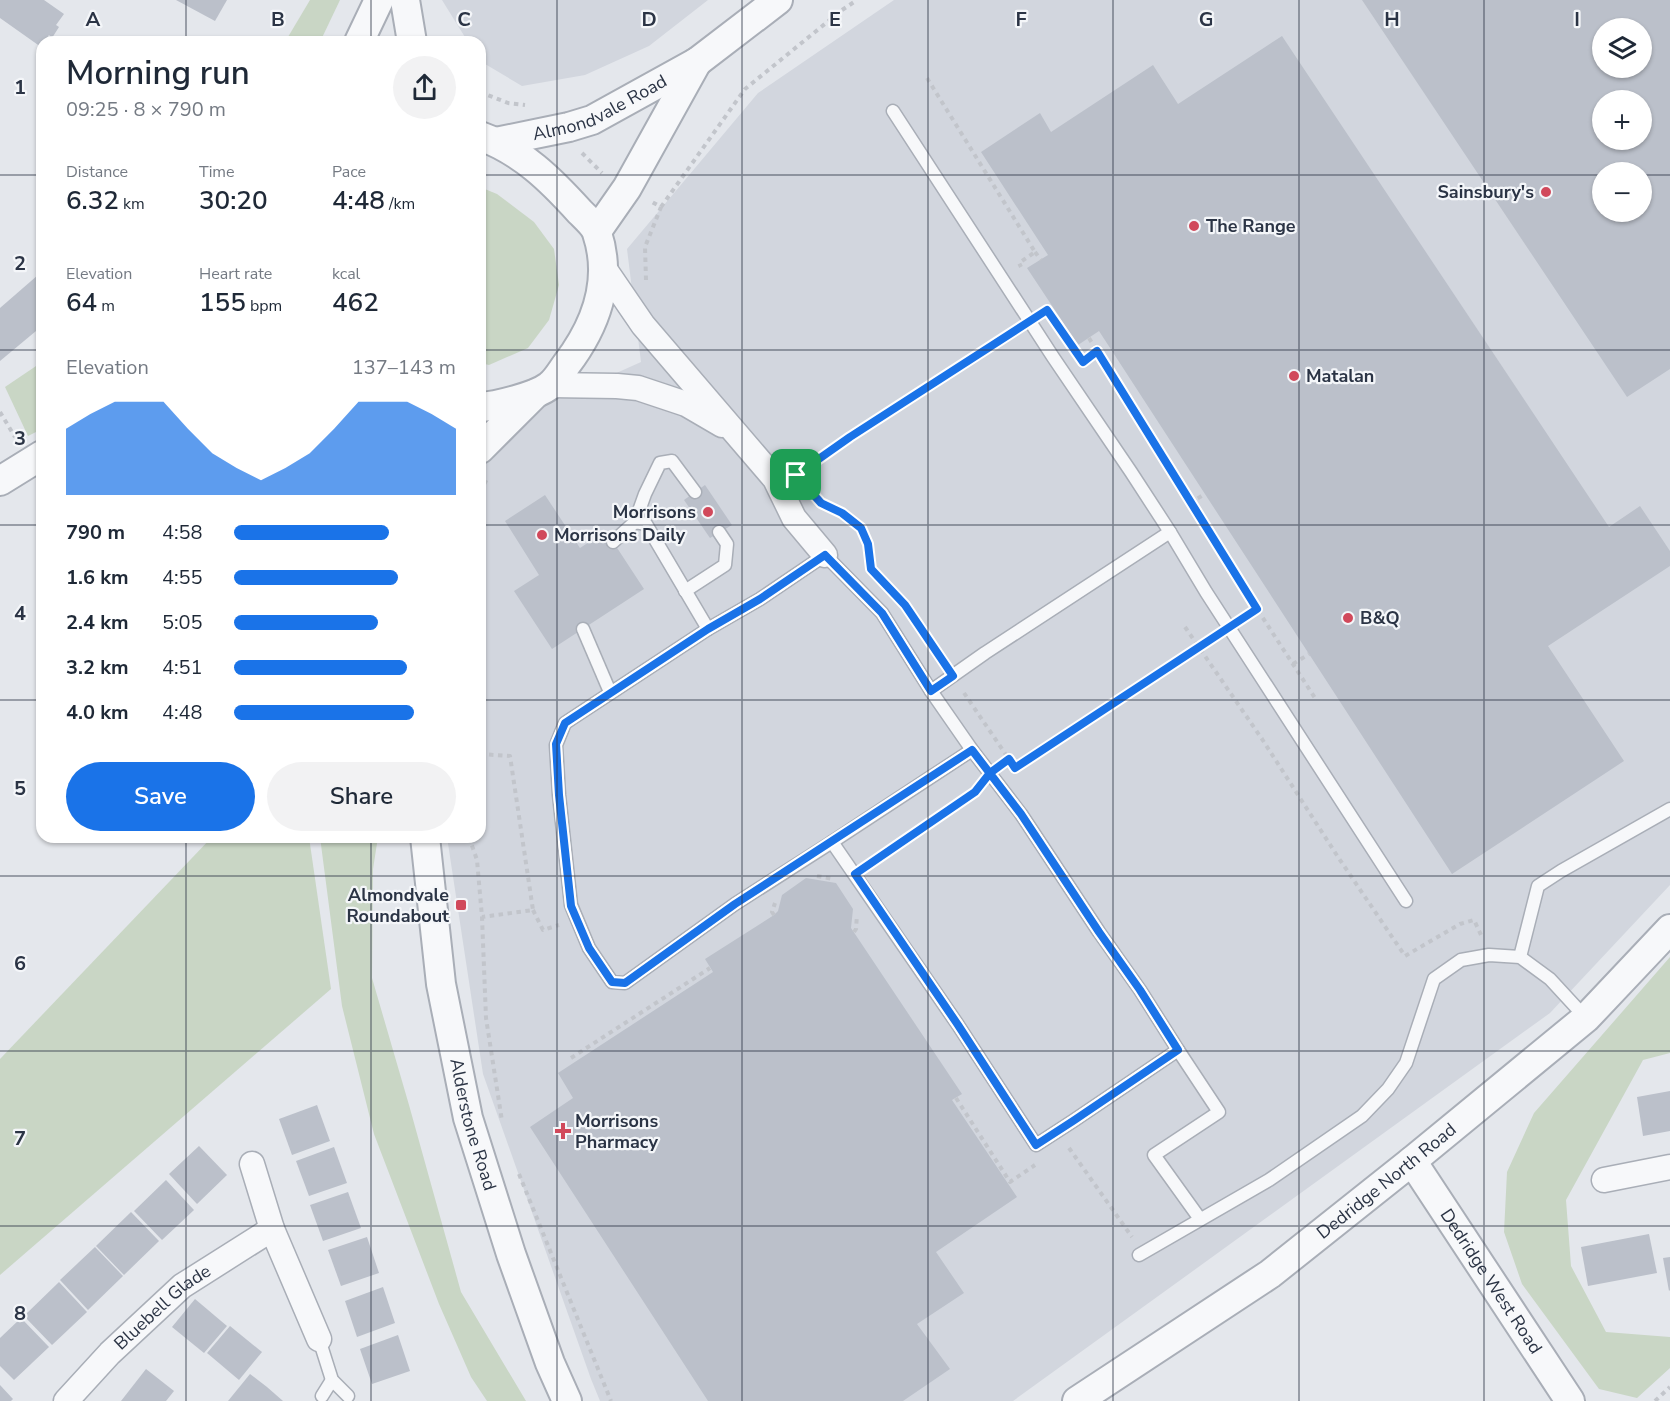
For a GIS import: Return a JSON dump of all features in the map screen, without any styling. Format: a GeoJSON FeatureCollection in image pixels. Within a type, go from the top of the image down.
{"type":"FeatureCollection","features":[{"type":"Feature","properties":{"kind":"street"},"geometry":{"type":"LineString","coordinates":[[361,36],[379,0]]}},
{"type":"Feature","properties":{"kind":"street"},"geometry":{"type":"LineString","coordinates":[[405,0],[411,36]]}},
{"type":"Feature","properties":{"kind":"street","name":"Almondvale Road"},"geometry":{"type":"LineString","coordinates":[[488,139],[570,127],[592,120],[697,62],[778,0]]}},
{"type":"Feature","properties":{"kind":"street","name":"Almondvale Road"},"geometry":{"type":"LineString","coordinates":[[597,231],[627,188],[697,62]]}},
{"type":"Feature","properties":{"kind":"street"},"geometry":{"type":"LineString","coordinates":[[486,443],[543,390],[582,345],[599,306],[604,268],[597,231],[564,194],[532,164],[488,139]]}},
{"type":"Feature","properties":{"kind":"street"},"geometry":{"type":"LineString","coordinates":[[604,268],[643,325],[775,479],[794,518],[825,555]]}},
{"type":"Feature","properties":{"kind":"street"},"geometry":{"type":"LineString","coordinates":[[486,404],[543,390],[617,386],[638,388],[686,404],[735,432]]}},
{"type":"Feature","properties":{"kind":"street"},"geometry":{"type":"LineString","coordinates":[[0,480],[36,459]]}},
{"type":"Feature","properties":{"kind":"street","name":"Alderstone Road"},"geometry":{"type":"LineString","coordinates":[[426,843],[441,984],[468,1118],[511,1254],[550,1363],[567,1401]]}},
{"type":"Feature","properties":{"kind":"street","name":"Dedridge North Road"},"geometry":{"type":"LineString","coordinates":[[1077,1401],[1270,1274],[1412,1161],[1586,1018],[1670,929]]}},
{"type":"Feature","properties":{"kind":"street","name":"Dedridge West Road"},"geometry":{"type":"LineString","coordinates":[[1412,1161],[1570,1401]]}},
{"type":"Feature","properties":{"kind":"street"},"geometry":{"type":"LineString","coordinates":[[252,1164],[272,1229],[319,1339]]}},
{"type":"Feature","properties":{"kind":"street"},"geometry":{"type":"LineString","coordinates":[[1604,1180],[1670,1167]]}},
{"type":"Feature","properties":{"kind":"street","name":"Bluebell Glade"},"geometry":{"type":"LineString","coordinates":[[66,1401],[110,1353],[182,1286],[272,1229]]}},
{"type":"Feature","properties":{"kind":"lane"},"geometry":{"type":"LineString","coordinates":[[893,111],[1029,321],[1092,412],[1228,627],[1407,901]]}},
{"type":"Feature","properties":{"kind":"lane"},"geometry":{"type":"LineString","coordinates":[[614,542],[635,522],[660,463],[672,461],[695,492]]}},
{"type":"Feature","properties":{"kind":"lane"},"geometry":{"type":"LineString","coordinates":[[635,522],[645,524],[708,629]]}},
{"type":"Feature","properties":{"kind":"lane"},"geometry":{"type":"LineString","coordinates":[[685,591],[725,565],[727,544],[719,532]]}},
{"type":"Feature","properties":{"kind":"lane"},"geometry":{"type":"LineString","coordinates":[[931,691],[1170,532]]}},
{"type":"Feature","properties":{"kind":"lane"},"geometry":{"type":"LineString","coordinates":[[972,750],[735,904],[625,983],[612,982],[589,948],[571,906],[559,795],[556,744],[565,723],[825,555],[882,613],[931,691],[1048,853],[1219,1112],[1154,1155],[1200,1219]]}},
{"type":"Feature","properties":{"kind":"lane"},"geometry":{"type":"LineString","coordinates":[[583,629],[610,692]]}},
{"type":"Feature","properties":{"kind":"lane"},"geometry":{"type":"LineString","coordinates":[[1520,957],[1538,886],[1670,809]]}},
{"type":"Feature","properties":{"kind":"lane"},"geometry":{"type":"LineString","coordinates":[[832,842],[978,1055],[1036,1145],[1178,1050]]}},
{"type":"Feature","properties":{"kind":"lane"},"geometry":{"type":"LineString","coordinates":[[1141,1254],[1269,1180],[1362,1116],[1388,1089],[1406,1064],[1434,979],[1461,960],[1489,955],[1520,957],[1550,979],[1586,1018]]}},
{"type":"Feature","properties":{"kind":"lane"},"geometry":{"type":"LineString","coordinates":[[319,1339],[332,1380],[348,1396]]}},
{"type":"Feature","properties":{"kind":"lane"},"geometry":{"type":"LineString","coordinates":[[322,1396],[332,1380]]}},
{"type":"Feature","properties":{"kind":"path"},"geometry":{"type":"LineString","coordinates":[[661,207],[745,89],[857,0]]}},
{"type":"Feature","properties":{"kind":"path"},"geometry":{"type":"LineString","coordinates":[[927,78],[1041,260]]}},
{"type":"Feature","properties":{"kind":"path"},"geometry":{"type":"LineString","coordinates":[[486,94],[508,103],[529,106]]}},
{"type":"Feature","properties":{"kind":"path"},"geometry":{"type":"LineString","coordinates":[[1024,272],[1019,263],[1035,252]]}},
{"type":"Feature","properties":{"kind":"path"},"geometry":{"type":"LineString","coordinates":[[796,475],[850,437],[1029,321]]}},
{"type":"Feature","properties":{"kind":"path"},"geometry":{"type":"LineString","coordinates":[[1089,338],[1190,503],[1315,698]]}},
{"type":"Feature","properties":{"kind":"path"},"geometry":{"type":"LineString","coordinates":[[1077,353],[1083,362],[1097,351]]}},
{"type":"Feature","properties":{"kind":"path"},"geometry":{"type":"LineString","coordinates":[[0,412],[16,439]]}},
{"type":"Feature","properties":{"kind":"path"},"geometry":{"type":"LineString","coordinates":[[1190,503],[1205,494]]}},
{"type":"Feature","properties":{"kind":"path"},"geometry":{"type":"LineString","coordinates":[[815,496],[821,503],[842,513],[861,528],[868,544],[871,569],[878,576]]}},
{"type":"Feature","properties":{"kind":"path"},"geometry":{"type":"LineString","coordinates":[[898,598],[1015,768],[1257,609]]}},
{"type":"Feature","properties":{"kind":"path"},"geometry":{"type":"LineString","coordinates":[[1185,627],[1405,956],[1460,924]]}},
{"type":"Feature","properties":{"kind":"path"},"geometry":{"type":"LineString","coordinates":[[1293,664],[1309,654]]}},
{"type":"Feature","properties":{"kind":"path"},"geometry":{"type":"LineString","coordinates":[[486,754],[510,756],[533,910],[543,930],[576,920]]}},
{"type":"Feature","properties":{"kind":"path"},"geometry":{"type":"LineString","coordinates":[[807,874],[838,881],[841,884],[975,792],[990,773]]}},
{"type":"Feature","properties":{"kind":"path"},"geometry":{"type":"LineString","coordinates":[[471,843],[477,860],[482,917],[486,1018],[503,1128]]}},
{"type":"Feature","properties":{"kind":"path"},"geometry":{"type":"LineString","coordinates":[[774,915],[772,912],[775,902]]}},
{"type":"Feature","properties":{"kind":"path"},"geometry":{"type":"LineString","coordinates":[[854,932],[858,908]]}},
{"type":"Feature","properties":{"kind":"path"},"geometry":{"type":"LineString","coordinates":[[482,917],[533,910]]}},
{"type":"Feature","properties":{"kind":"path"},"geometry":{"type":"LineString","coordinates":[[571,1058],[710,968]]}},
{"type":"Feature","properties":{"kind":"path"},"geometry":{"type":"LineString","coordinates":[[956,1098],[1010,1182],[1038,1163]]}},
{"type":"Feature","properties":{"kind":"path"},"geometry":{"type":"LineString","coordinates":[[1067,1144],[1141,1254]]}},
{"type":"Feature","properties":{"kind":"path"},"geometry":{"type":"LineString","coordinates":[[518,1172],[611,1401]]}},
{"type":"Feature","properties":{"kind":"path"},"geometry":{"type":"LineString","coordinates":[[1655,1401],[1670,1387]]}},
{"type":"Feature","properties":{"kind":"shaded area"},"geometry":{"type":"Polygon","coordinates":[[[442,0],[708,0],[649,46],[585,75],[522,86],[486,65],[486,36],[464,36],[442,0]]]}},
{"type":"Feature","properties":{"kind":"shaded area"},"geometry":{"type":"Polygon","coordinates":[[[894,0],[1670,0],[1670,885],[1550,1013],[1013,1401],[600,1401],[483,1074],[448,843],[486,843],[486,461],[543,406],[641,362],[627,249],[758,93],[894,0]]]}},
{"type":"Feature","properties":{"kind":"green space"},"geometry":{"type":"Polygon","coordinates":[[[310,0],[340,0],[323,36],[289,36],[310,0]]]}},
{"type":"Feature","properties":{"kind":"green space"},"geometry":{"type":"Polygon","coordinates":[[[486,189],[497,194],[534,222],[554,249],[559,285],[549,320],[528,348],[486,364],[486,189]]]}},
{"type":"Feature","properties":{"kind":"green space"},"geometry":{"type":"Polygon","coordinates":[[[36,366],[36,432],[28,436],[5,387],[36,366]]]}},
{"type":"Feature","properties":{"kind":"green space"},"geometry":{"type":"Polygon","coordinates":[[[206,843],[310,843],[331,989],[0,1275],[0,1059],[206,843]]]}},
{"type":"Feature","properties":{"kind":"green space"},"geometry":{"type":"Polygon","coordinates":[[[321,843],[377,843],[373,869],[372,978],[461,1292],[526,1401],[487,1401],[471,1377],[439,1304],[374,1134],[342,1006],[321,843]]]}},
{"type":"Feature","properties":{"kind":"green space"},"geometry":{"type":"Polygon","coordinates":[[[1670,957],[1670,1053],[1643,1060],[1566,1200],[1571,1266],[1606,1332],[1670,1337],[1670,1368],[1637,1398],[1599,1389],[1522,1284],[1504,1232],[1507,1172],[1534,1113],[1670,957]]]}},
{"type":"Feature","properties":{"kind":"building"},"geometry":{"type":"Polygon","coordinates":[[[0,0],[44,0],[64,14],[56,25],[59,27],[53,36],[36,36],[36,43],[0,18],[0,0]]]}},
{"type":"Feature","properties":{"kind":"building"},"geometry":{"type":"Polygon","coordinates":[[[176,0],[227,0],[215,21],[176,0]]]}},
{"type":"Feature","properties":{"kind":"building","name":"Sainsbury's"},"geometry":{"type":"Polygon","coordinates":[[[1362,0],[1670,0],[1670,369],[1627,397],[1362,0]]]}},
{"type":"Feature","properties":{"kind":"building"},"geometry":{"type":"Polygon","coordinates":[[[1282,36],[1609,527],[1640,506],[1670,551],[1670,566],[1548,646],[1624,761],[1452,874],[1099,331],[1078,345],[1027,268],[1048,255],[981,152],[1040,113],[1051,132],[1153,65],[1178,104],[1282,36]]]}},
{"type":"Feature","properties":{"kind":"building"},"geometry":{"type":"Polygon","coordinates":[[[36,277],[36,331],[0,361],[0,308],[36,277]]]}},
{"type":"Feature","properties":{"kind":"building","name":"Morrisons"},"geometry":{"type":"Polygon","coordinates":[[[705,485],[732,525],[710,538],[684,500],[705,485]]]}},
{"type":"Feature","properties":{"kind":"building","name":"Morrisons"},"geometry":{"type":"Polygon","coordinates":[[[545,495],[580,548],[606,531],[644,589],[552,649],[514,591],[539,575],[505,521],[545,495]]]}},
{"type":"Feature","properties":{"kind":"building"},"geometry":{"type":"Polygon","coordinates":[[[806,878],[836,883],[853,909],[851,928],[962,1094],[952,1100],[1017,1197],[936,1252],[964,1293],[917,1324],[950,1369],[903,1401],[708,1401],[530,1127],[573,1098],[558,1073],[713,972],[705,959],[774,915],[778,911],[782,895],[806,878]]]}},
{"type":"Feature","properties":{"kind":"building"},"geometry":{"type":"Polygon","coordinates":[[[1670,1091],[1670,1131],[1643,1136],[1637,1097],[1670,1091]]]}},
{"type":"Feature","properties":{"kind":"building"},"geometry":{"type":"Polygon","coordinates":[[[317,1105],[330,1141],[292,1155],[279,1119],[317,1105]]]}},
{"type":"Feature","properties":{"kind":"building"},"geometry":{"type":"Polygon","coordinates":[[[199,1146],[227,1175],[197,1204],[169,1174],[199,1146]]]}},
{"type":"Feature","properties":{"kind":"building"},"geometry":{"type":"Polygon","coordinates":[[[334,1147],[347,1183],[309,1196],[296,1161],[334,1147]]]}},
{"type":"Feature","properties":{"kind":"building"},"geometry":{"type":"Polygon","coordinates":[[[166,1180],[194,1210],[162,1240],[134,1211],[166,1180]]]}},
{"type":"Feature","properties":{"kind":"building"},"geometry":{"type":"Polygon","coordinates":[[[348,1192],[361,1228],[323,1241],[310,1205],[348,1192]]]}},
{"type":"Feature","properties":{"kind":"building"},"geometry":{"type":"Polygon","coordinates":[[[131,1212],[159,1241],[124,1275],[96,1246],[131,1212]]]}},
{"type":"Feature","properties":{"kind":"building"},"geometry":{"type":"Polygon","coordinates":[[[1649,1234],[1657,1273],[1588,1286],[1581,1247],[1649,1234]]]}},
{"type":"Feature","properties":{"kind":"building"},"geometry":{"type":"Polygon","coordinates":[[[367,1237],[379,1273],[341,1286],[328,1250],[367,1237]]]}},
{"type":"Feature","properties":{"kind":"building"},"geometry":{"type":"Polygon","coordinates":[[[95,1247],[123,1276],[88,1310],[60,1280],[95,1247]]]}},
{"type":"Feature","properties":{"kind":"building"},"geometry":{"type":"Polygon","coordinates":[[[1670,1257],[1670,1290],[1669,1291],[1663,1258],[1670,1257]]]}},
{"type":"Feature","properties":{"kind":"building"},"geometry":{"type":"Polygon","coordinates":[[[59,1282],[87,1312],[52,1345],[24,1316],[59,1282]]]}},
{"type":"Feature","properties":{"kind":"building"},"geometry":{"type":"Polygon","coordinates":[[[383,1287],[395,1323],[357,1337],[345,1301],[383,1287]]]}},
{"type":"Feature","properties":{"kind":"building"},"geometry":{"type":"Polygon","coordinates":[[[195,1299],[227,1326],[204,1353],[172,1327],[195,1299]]]}},
{"type":"Feature","properties":{"kind":"building"},"geometry":{"type":"Polygon","coordinates":[[[21,1318],[49,1347],[14,1380],[0,1366],[0,1338],[21,1318]]]}},
{"type":"Feature","properties":{"kind":"building"},"geometry":{"type":"Polygon","coordinates":[[[230,1326],[262,1352],[239,1380],[207,1353],[230,1326]]]}},
{"type":"Feature","properties":{"kind":"building"},"geometry":{"type":"Polygon","coordinates":[[[398,1335],[410,1371],[372,1384],[360,1349],[398,1335]]]}},
{"type":"Feature","properties":{"kind":"building"},"geometry":{"type":"Polygon","coordinates":[[[146,1369],[174,1391],[166,1401],[121,1401],[146,1369]]]}},
{"type":"Feature","properties":{"kind":"building"},"geometry":{"type":"Polygon","coordinates":[[[250,1374],[267,1387],[283,1401],[228,1401],[250,1374]]]}},
{"type":"Feature","properties":{"kind":"building"},"geometry":{"type":"Polygon","coordinates":[[[0,1385],[13,1399],[11,1401],[0,1401],[0,1385]]]}},
{"type":"Feature","properties":{"kind":"place","name":"Sainsbury's"},"geometry":{"type":"Point","coordinates":[1546,192]}},
{"type":"Feature","properties":{"kind":"place","name":"The Range"},"geometry":{"type":"Point","coordinates":[1194,226]}},
{"type":"Feature","properties":{"kind":"place","name":"Matalan"},"geometry":{"type":"Point","coordinates":[1294,376]}},
{"type":"Feature","properties":{"kind":"place","name":"Morrisons"},"geometry":{"type":"Point","coordinates":[708,512]}},
{"type":"Feature","properties":{"kind":"place","name":"Morrisons Daily"},"geometry":{"type":"Point","coordinates":[542,535]}},
{"type":"Feature","properties":{"kind":"place","name":"B&Q"},"geometry":{"type":"Point","coordinates":[1348,618]}},
{"type":"Feature","properties":{"kind":"place","name":"Almondvale Roundabout"},"geometry":{"type":"Point","coordinates":[461,905]}},
{"type":"Feature","properties":{"kind":"place","name":"Morrisons Pharmacy"},"geometry":{"type":"Point","coordinates":[563,1131]}},
{"type":"Feature","properties":{"kind":"route"},"geometry":{"type":"LineString","coordinates":[[796,475],[821,503],[842,513],[861,528],[868,544],[871,569],[905,605],[953,676],[931,691],[882,613],[825,555],[784,584],[708,629],[565,723],[556,744],[571,906],[589,948],[612,982],[625,983],[735,904],[972,750],[990,773],[1021,814],[1061,872],[1178,1050],[1036,1145],[855,874],[975,792],[990,773],[1009,759],[1015,768],[1257,609],[1097,351],[1083,362],[1047,310],[850,437],[796,475]]}}]}
